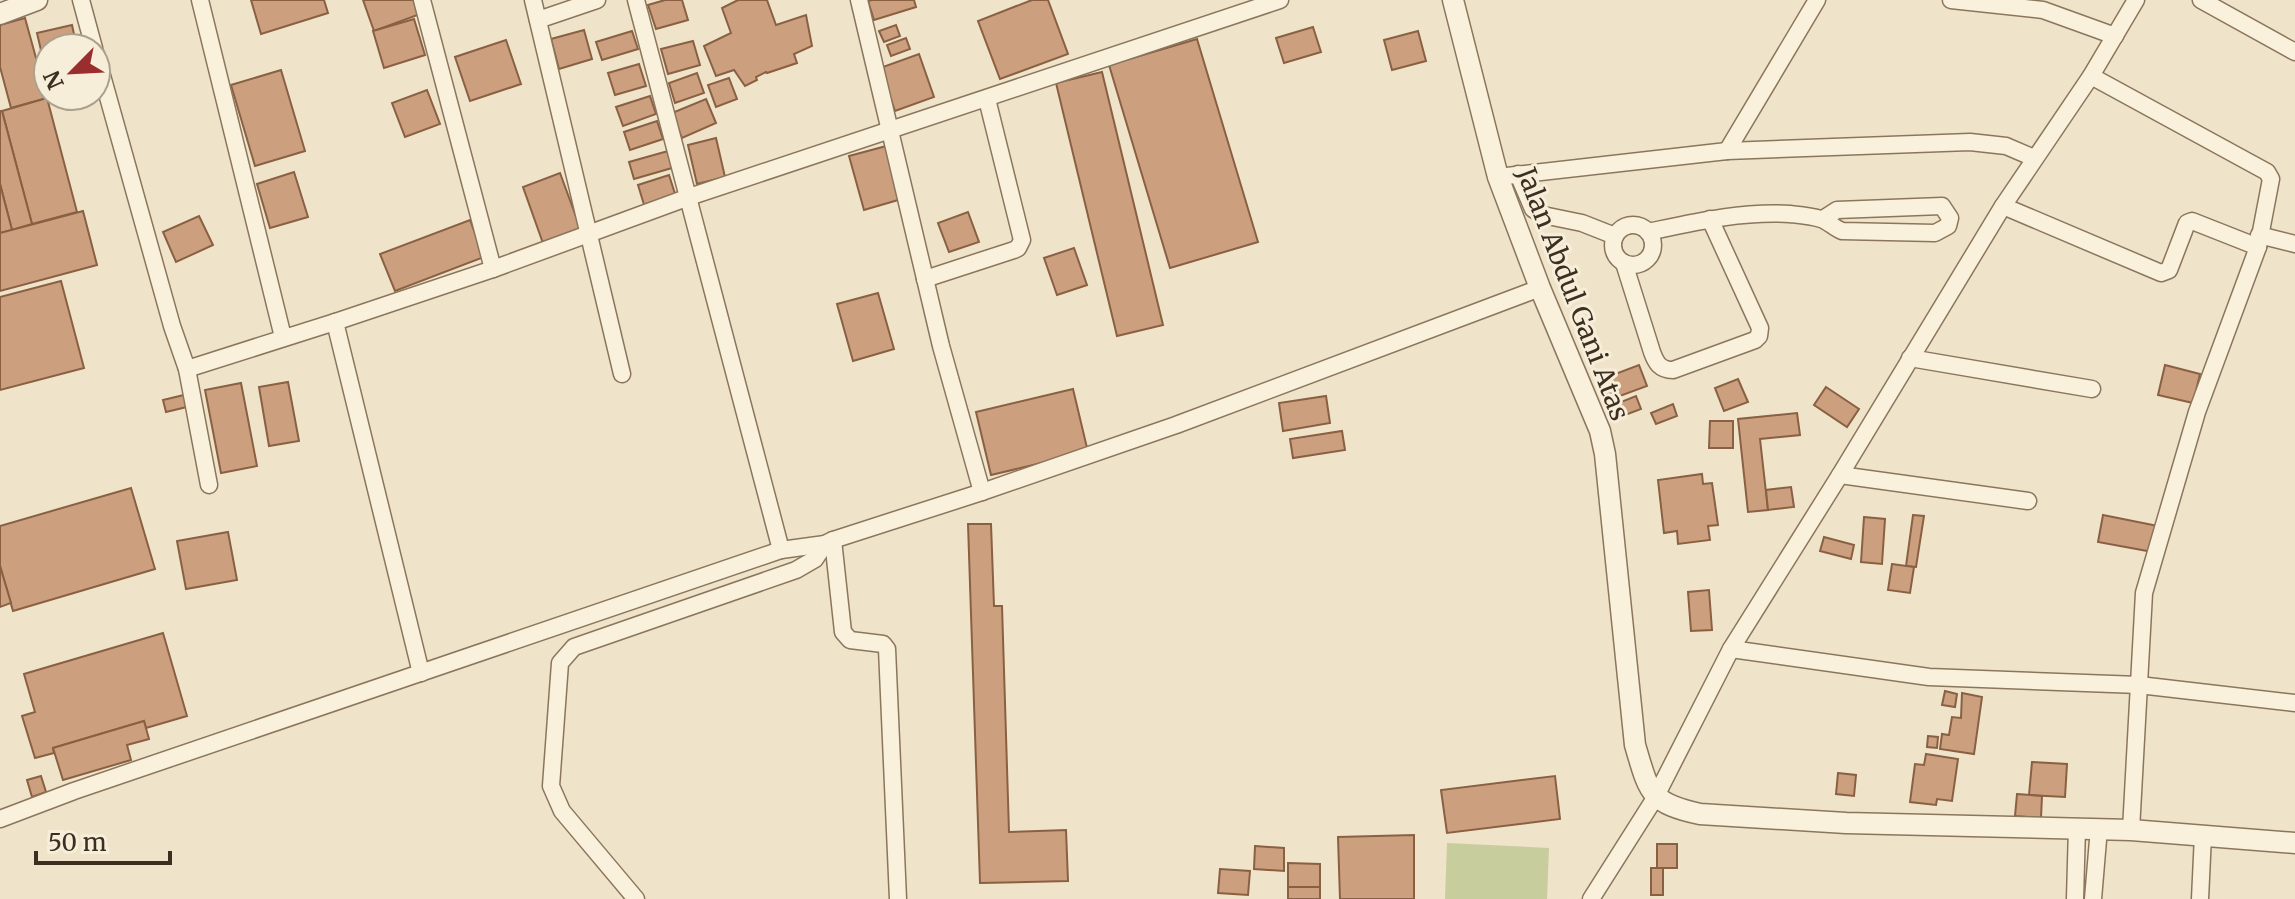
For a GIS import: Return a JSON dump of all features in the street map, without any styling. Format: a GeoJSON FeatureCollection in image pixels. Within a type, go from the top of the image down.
{"type":"FeatureCollection","features":[{"type":"Feature","properties":{"kind":"street"},"geometry":{"type":"LineString","coordinates":[[0,14],[37,0]]}},
{"type":"Feature","properties":{"kind":"street"},"geometry":{"type":"LineString","coordinates":[[81,0],[90,32]]}},
{"type":"Feature","properties":{"kind":"street"},"geometry":{"type":"LineString","coordinates":[[200,0],[283,337]]}},
{"type":"Feature","properties":{"kind":"street"},"geometry":{"type":"LineString","coordinates":[[422,0],[493,269]]}},
{"type":"Feature","properties":{"kind":"street"},"geometry":{"type":"LineString","coordinates":[[533,0],[622,374]]}},
{"type":"Feature","properties":{"kind":"street"},"geometry":{"type":"LineString","coordinates":[[538,20],[597,0]]}},
{"type":"Feature","properties":{"kind":"street"},"geometry":{"type":"LineString","coordinates":[[636,0],[781,550]]}},
{"type":"Feature","properties":{"kind":"street"},"geometry":{"type":"LineString","coordinates":[[859,0],[925,279],[982,492]]}},
{"type":"Feature","properties":{"kind":"street"},"geometry":{"type":"LineString","coordinates":[[187,369],[493,269],[689,197],[1280,0]]}},
{"type":"Feature","properties":{"kind":"street","name":"Jalan Abdul Gani Atas"},"geometry":{"type":"LineString","coordinates":[[1453,0],[1540,288],[1600,431],[1605,454],[1635,745],[1646,784],[1655,798]]}},
{"type":"Feature","properties":{"kind":"street"},"geometry":{"type":"LineString","coordinates":[[1727,151],[1817,0]]}},
{"type":"Feature","properties":{"kind":"street"},"geometry":{"type":"LineString","coordinates":[[1951,0],[2043,10],[2115,36]]}},
{"type":"Feature","properties":{"kind":"street"},"geometry":{"type":"LineString","coordinates":[[1591,899],[1655,798],[1731,649],[2003,206],[2091,76],[2136,0]]}},
{"type":"Feature","properties":{"kind":"street"},"geometry":{"type":"LineString","coordinates":[[2201,0],[2295,52]]}},
{"type":"Feature","properties":{"kind":"street"},"geometry":{"type":"LineString","coordinates":[[2091,76],[2267,172],[2271,181],[2258,241],[2197,412],[2144,593],[2131,830]]}},
{"type":"Feature","properties":{"kind":"street"},"geometry":{"type":"LineString","coordinates":[[925,279],[1014,250],[1022,240],[987,99]]}},
{"type":"Feature","properties":{"kind":"street"},"geometry":{"type":"LineString","coordinates":[[112,112],[167,311],[187,369],[209,485]]}},
{"type":"Feature","properties":{"kind":"street"},"geometry":{"type":"LineString","coordinates":[[1508,176],[1727,151],[1970,142],[2006,146],[2034,158]]}},
{"type":"Feature","properties":{"kind":"street"},"geometry":{"type":"LineString","coordinates":[[1508,176],[1533,209],[1543,215],[1582,223],[1615,236]]}},
{"type":"Feature","properties":{"kind":"street"},"geometry":{"type":"LineString","coordinates":[[1710,219],[1760,328],[1759,336],[1673,370],[1662,368],[1652,352],[1624,263],[1614,251],[1615,236],[1619,230],[1634,225],[1648,232],[1710,219],[1751,213],[1823,219],[1842,231],[1935,233],[1948,226],[1950,218],[1942,206],[1837,210],[1823,219]]}},
{"type":"Feature","properties":{"kind":"street"},"geometry":{"type":"LineString","coordinates":[[2003,206],[2161,273],[2169,270],[2187,223],[2192,221],[2258,241],[2294,241]]}},
{"type":"Feature","properties":{"kind":"street"},"geometry":{"type":"LineString","coordinates":[[1624,263],[1639,264],[1646,260],[1653,246],[1648,232]]}},
{"type":"Feature","properties":{"kind":"street"},"geometry":{"type":"LineString","coordinates":[[0,819],[781,550],[829,542],[982,492],[1176,425],[1540,288]]}},
{"type":"Feature","properties":{"kind":"street"},"geometry":{"type":"LineString","coordinates":[[335,322],[421,673]]}},
{"type":"Feature","properties":{"kind":"street"},"geometry":{"type":"LineString","coordinates":[[1910,358],[2092,389]]}},
{"type":"Feature","properties":{"kind":"street"},"geometry":{"type":"LineString","coordinates":[[1840,475],[2028,501]]}},
{"type":"Feature","properties":{"kind":"street"},"geometry":{"type":"LineString","coordinates":[[636,899],[562,811],[551,786],[560,663],[583,643],[796,570],[815,559],[829,542]]}},
{"type":"Feature","properties":{"kind":"street"},"geometry":{"type":"LineString","coordinates":[[829,542],[843,632],[850,640],[883,644],[887,649],[898,899]]}},
{"type":"Feature","properties":{"kind":"street"},"geometry":{"type":"LineString","coordinates":[[1731,649],[1929,677],[2139,685],[2295,703]]}},
{"type":"Feature","properties":{"kind":"street"},"geometry":{"type":"LineString","coordinates":[[1655,798],[1700,814],[1846,823],[2099,828],[2295,843]]}},
{"type":"Feature","properties":{"kind":"street"},"geometry":{"type":"LineString","coordinates":[[2075,899],[2077,827]]}},
{"type":"Feature","properties":{"kind":"street"},"geometry":{"type":"LineString","coordinates":[[2093,899],[2099,828]]}},
{"type":"Feature","properties":{"kind":"street"},"geometry":{"type":"LineString","coordinates":[[2200,899],[2203,835]]}},
{"type":"Feature","properties":{"kind":"green space"},"geometry":{"type":"Polygon","coordinates":[[[1447,843],[1549,848],[1547,899],[1445,899],[1447,843]]]}},
{"type":"Feature","properties":{"kind":"building"},"geometry":{"type":"Polygon","coordinates":[[[251,0],[324,0],[328,13],[261,34],[251,0]]]}},
{"type":"Feature","properties":{"kind":"building"},"geometry":{"type":"Polygon","coordinates":[[[363,0],[418,0],[423,13],[374,31],[363,0]]]}},
{"type":"Feature","properties":{"kind":"building"},"geometry":{"type":"Polygon","coordinates":[[[665,0],[682,0],[688,20],[656,29],[648,5],[665,0]]]}},
{"type":"Feature","properties":{"kind":"building"},"geometry":{"type":"Polygon","coordinates":[[[738,0],[767,0],[776,25],[806,15],[812,46],[794,54],[797,63],[766,72],[745,86],[734,70],[716,76],[704,46],[731,33],[722,8],[738,0]]]}},
{"type":"Feature","properties":{"kind":"building"},"geometry":{"type":"Polygon","coordinates":[[[914,0],[916,7],[874,20],[868,1],[914,0]]]}},
{"type":"Feature","properties":{"kind":"building"},"geometry":{"type":"Polygon","coordinates":[[[1032,0],[1048,0],[1068,54],[1000,79],[978,21],[1032,0]]]}},
{"type":"Feature","properties":{"kind":"building"},"geometry":{"type":"Polygon","coordinates":[[[25,18],[32,43],[32,102],[11,108],[0,67],[0,25],[25,18]]]}},
{"type":"Feature","properties":{"kind":"building"},"geometry":{"type":"Polygon","coordinates":[[[414,19],[425,55],[384,68],[373,31],[414,19]]]}},
{"type":"Feature","properties":{"kind":"building"},"geometry":{"type":"Polygon","coordinates":[[[72,25],[74,32],[41,32],[72,25]]]}},
{"type":"Feature","properties":{"kind":"building"},"geometry":{"type":"Polygon","coordinates":[[[896,25],[900,36],[884,42],[879,31],[896,25]]]}},
{"type":"Feature","properties":{"kind":"building"},"geometry":{"type":"Polygon","coordinates":[[[1313,27],[1321,52],[1284,63],[1276,38],[1313,27]]]}},
{"type":"Feature","properties":{"kind":"building"},"geometry":{"type":"Polygon","coordinates":[[[584,30],[592,59],[559,69],[551,39],[584,30]]]}},
{"type":"Feature","properties":{"kind":"building"},"geometry":{"type":"Polygon","coordinates":[[[632,31],[638,49],[602,60],[596,42],[632,31]]]}},
{"type":"Feature","properties":{"kind":"building"},"geometry":{"type":"Polygon","coordinates":[[[1418,31],[1426,61],[1392,70],[1384,40],[1418,31]]]}},
{"type":"Feature","properties":{"kind":"building"},"geometry":{"type":"Polygon","coordinates":[[[906,38],[910,49],[891,56],[887,45],[906,38]]]}},
{"type":"Feature","properties":{"kind":"building"},"geometry":{"type":"Polygon","coordinates":[[[1197,39],[1258,242],[1170,268],[1109,65],[1197,39]]]}},
{"type":"Feature","properties":{"kind":"building"},"geometry":{"type":"Polygon","coordinates":[[[506,40],[521,84],[470,101],[455,57],[506,40]]]}},
{"type":"Feature","properties":{"kind":"building"},"geometry":{"type":"Polygon","coordinates":[[[693,41],[700,65],[668,74],[661,49],[693,41]]]}},
{"type":"Feature","properties":{"kind":"building"},"geometry":{"type":"Polygon","coordinates":[[[919,54],[934,97],[895,111],[880,68],[919,54]]]}},
{"type":"Feature","properties":{"kind":"building"},"geometry":{"type":"Polygon","coordinates":[[[639,64],[646,86],[615,95],[608,73],[639,64]]]}},
{"type":"Feature","properties":{"kind":"building"},"geometry":{"type":"Polygon","coordinates":[[[281,70],[305,151],[255,166],[231,85],[281,70]]]}},
{"type":"Feature","properties":{"kind":"building"},"geometry":{"type":"Polygon","coordinates":[[[1102,72],[1163,325],[1117,336],[1056,83],[1102,72]]]}},
{"type":"Feature","properties":{"kind":"building"},"geometry":{"type":"Polygon","coordinates":[[[697,73],[704,93],[675,103],[669,83],[697,73]]]}},
{"type":"Feature","properties":{"kind":"building"},"geometry":{"type":"Polygon","coordinates":[[[729,78],[737,99],[716,107],[708,85],[729,78]]]}},
{"type":"Feature","properties":{"kind":"building"},"geometry":{"type":"Polygon","coordinates":[[[427,90],[440,124],[405,137],[392,103],[427,90]]]}},
{"type":"Feature","properties":{"kind":"building"},"geometry":{"type":"Polygon","coordinates":[[[650,96],[656,114],[623,126],[616,107],[650,96]]]}},
{"type":"Feature","properties":{"kind":"building"},"geometry":{"type":"Polygon","coordinates":[[[706,99],[716,123],[682,138],[672,113],[706,99]]]}},
{"type":"Feature","properties":{"kind":"building"},"geometry":{"type":"Polygon","coordinates":[[[32,102],[32,112],[51,112],[77,212],[32,224],[2,111],[32,102]]]}},
{"type":"Feature","properties":{"kind":"building"},"geometry":{"type":"Polygon","coordinates":[[[0,111],[32,224],[12,230],[0,184],[0,111]]]}},
{"type":"Feature","properties":{"kind":"building"},"geometry":{"type":"Polygon","coordinates":[[[657,121],[663,139],[630,150],[624,132],[657,121]]]}},
{"type":"Feature","properties":{"kind":"building"},"geometry":{"type":"Polygon","coordinates":[[[716,138],[725,177],[697,184],[688,145],[716,138]]]}},
{"type":"Feature","properties":{"kind":"building"},"geometry":{"type":"Polygon","coordinates":[[[890,145],[905,198],[864,210],[849,156],[890,145]]]}},
{"type":"Feature","properties":{"kind":"building"},"geometry":{"type":"Polygon","coordinates":[[[668,151],[672,168],[634,179],[629,162],[668,151]]]}},
{"type":"Feature","properties":{"kind":"building"},"geometry":{"type":"Polygon","coordinates":[[[294,172],[308,217],[270,228],[257,184],[294,172]]]}},
{"type":"Feature","properties":{"kind":"building"},"geometry":{"type":"Polygon","coordinates":[[[560,173],[582,233],[544,246],[523,187],[560,173]]]}},
{"type":"Feature","properties":{"kind":"building"},"geometry":{"type":"Polygon","coordinates":[[[669,175],[676,197],[645,208],[638,185],[669,175]]]}},
{"type":"Feature","properties":{"kind":"building"},"geometry":{"type":"Polygon","coordinates":[[[0,184],[12,230],[0,233],[0,184]]]}},
{"type":"Feature","properties":{"kind":"building"},"geometry":{"type":"Polygon","coordinates":[[[83,211],[97,265],[0,291],[0,233],[83,211]]]}},
{"type":"Feature","properties":{"kind":"building"},"geometry":{"type":"Polygon","coordinates":[[[968,212],[979,242],[949,252],[938,223],[968,212]]]}},
{"type":"Feature","properties":{"kind":"building"},"geometry":{"type":"Polygon","coordinates":[[[199,216],[213,245],[176,262],[163,232],[199,216]]]}},
{"type":"Feature","properties":{"kind":"building"},"geometry":{"type":"Polygon","coordinates":[[[470,220],[484,257],[395,291],[380,254],[470,220]]]}},
{"type":"Feature","properties":{"kind":"building"},"geometry":{"type":"Polygon","coordinates":[[[1074,248],[1087,285],[1057,295],[1044,258],[1074,248]]]}},
{"type":"Feature","properties":{"kind":"building"},"geometry":{"type":"Polygon","coordinates":[[[61,281],[84,368],[0,390],[0,297],[61,281]]]}},
{"type":"Feature","properties":{"kind":"building"},"geometry":{"type":"Polygon","coordinates":[[[878,293],[894,349],[853,361],[837,304],[878,293]]]}},
{"type":"Feature","properties":{"kind":"building"},"geometry":{"type":"Polygon","coordinates":[[[1639,365],[1647,386],[1609,400],[1602,379],[1639,365]]]}},
{"type":"Feature","properties":{"kind":"building"},"geometry":{"type":"Polygon","coordinates":[[[2165,365],[2200,374],[2193,403],[2158,395],[2165,365]]]}},
{"type":"Feature","properties":{"kind":"building"},"geometry":{"type":"Polygon","coordinates":[[[1738,379],[1748,402],[1724,411],[1715,388],[1738,379]]]}},
{"type":"Feature","properties":{"kind":"building"},"geometry":{"type":"Polygon","coordinates":[[[288,382],[299,441],[269,446],[259,387],[288,382]]]}},
{"type":"Feature","properties":{"kind":"building"},"geometry":{"type":"Polygon","coordinates":[[[241,383],[257,466],[221,473],[205,390],[241,383]]]}},
{"type":"Feature","properties":{"kind":"building"},"geometry":{"type":"Polygon","coordinates":[[[1826,387],[1859,409],[1847,427],[1814,405],[1826,387]]]}},
{"type":"Feature","properties":{"kind":"building"},"geometry":{"type":"Polygon","coordinates":[[[1073,389],[1088,452],[991,475],[976,412],[1073,389]]]}},
{"type":"Feature","properties":{"kind":"building"},"geometry":{"type":"Polygon","coordinates":[[[188,394],[191,406],[166,412],[163,400],[188,394]]]}},
{"type":"Feature","properties":{"kind":"building"},"geometry":{"type":"Polygon","coordinates":[[[1326,396],[1330,423],[1283,431],[1279,403],[1326,396]]]}},
{"type":"Feature","properties":{"kind":"building"},"geometry":{"type":"Polygon","coordinates":[[[1636,396],[1641,409],[1620,417],[1616,404],[1636,396]]]}},
{"type":"Feature","properties":{"kind":"building"},"geometry":{"type":"Polygon","coordinates":[[[1673,404],[1677,416],[1656,424],[1651,413],[1673,404]]]}},
{"type":"Feature","properties":{"kind":"building"},"geometry":{"type":"Polygon","coordinates":[[[1797,413],[1800,435],[1760,439],[1768,510],[1748,512],[1738,419],[1797,413]]]}},
{"type":"Feature","properties":{"kind":"building"},"geometry":{"type":"Polygon","coordinates":[[[1710,421],[1733,421],[1733,448],[1709,448],[1710,421]]]}},
{"type":"Feature","properties":{"kind":"building"},"geometry":{"type":"Polygon","coordinates":[[[1342,431],[1345,450],[1293,458],[1290,439],[1342,431]]]}},
{"type":"Feature","properties":{"kind":"building"},"geometry":{"type":"Polygon","coordinates":[[[1702,474],[1703,484],[1712,483],[1718,525],[1708,526],[1710,540],[1678,544],[1677,531],[1664,533],[1658,480],[1702,474]]]}},
{"type":"Feature","properties":{"kind":"building"},"geometry":{"type":"Polygon","coordinates":[[[1791,487],[1794,507],[1768,510],[1766,490],[1791,487]]]}},
{"type":"Feature","properties":{"kind":"building"},"geometry":{"type":"Polygon","coordinates":[[[131,488],[155,569],[13,611],[0,566],[0,526],[131,488]]]}},
{"type":"Feature","properties":{"kind":"building"},"geometry":{"type":"Polygon","coordinates":[[[1913,515],[1924,516],[1916,567],[1906,566],[1913,515]]]}},
{"type":"Feature","properties":{"kind":"building"},"geometry":{"type":"Polygon","coordinates":[[[2103,515],[2158,526],[2153,552],[2098,542],[2103,515]]]}},
{"type":"Feature","properties":{"kind":"building"},"geometry":{"type":"Polygon","coordinates":[[[1864,517],[1885,519],[1882,564],[1861,562],[1864,517]]]}},
{"type":"Feature","properties":{"kind":"building"},"geometry":{"type":"Polygon","coordinates":[[[968,524],[991,524],[994,606],[1002,606],[1009,832],[1066,830],[1068,881],[980,883],[968,524]]]}},
{"type":"Feature","properties":{"kind":"building"},"geometry":{"type":"Polygon","coordinates":[[[228,532],[237,580],[186,589],[177,541],[228,532]]]}},
{"type":"Feature","properties":{"kind":"building"},"geometry":{"type":"Polygon","coordinates":[[[1824,537],[1854,545],[1851,559],[1820,551],[1824,537]]]}},
{"type":"Feature","properties":{"kind":"building"},"geometry":{"type":"Polygon","coordinates":[[[1892,564],[1914,567],[1910,593],[1888,590],[1892,564]]]}},
{"type":"Feature","properties":{"kind":"building"},"geometry":{"type":"Polygon","coordinates":[[[0,566],[11,603],[0,607],[0,566]]]}},
{"type":"Feature","properties":{"kind":"building"},"geometry":{"type":"Polygon","coordinates":[[[1709,590],[1712,630],[1691,631],[1688,592],[1709,590]]]}},
{"type":"Feature","properties":{"kind":"building"},"geometry":{"type":"Polygon","coordinates":[[[163,633],[187,716],[146,728],[144,721],[53,748],[54,753],[35,758],[22,716],[35,712],[24,674],[163,633]]]}},
{"type":"Feature","properties":{"kind":"building"},"geometry":{"type":"Polygon","coordinates":[[[1945,691],[1957,694],[1955,707],[1942,705],[1945,691]]]}},
{"type":"Feature","properties":{"kind":"building"},"geometry":{"type":"Polygon","coordinates":[[[1962,693],[1982,697],[1974,754],[1940,749],[1942,734],[1949,735],[1952,717],[1961,718],[1962,693]]]}},
{"type":"Feature","properties":{"kind":"building"},"geometry":{"type":"Polygon","coordinates":[[[144,721],[149,739],[127,745],[131,760],[63,780],[53,748],[144,721]]]}},
{"type":"Feature","properties":{"kind":"building"},"geometry":{"type":"Polygon","coordinates":[[[1928,736],[1938,737],[1937,748],[1927,747],[1928,736]]]}},
{"type":"Feature","properties":{"kind":"building"},"geometry":{"type":"Polygon","coordinates":[[[1926,754],[1958,759],[1952,801],[1937,799],[1936,805],[1910,802],[1915,764],[1924,765],[1926,754]]]}},
{"type":"Feature","properties":{"kind":"building"},"geometry":{"type":"Polygon","coordinates":[[[2032,762],[2067,764],[2065,797],[2029,795],[2032,762]]]}},
{"type":"Feature","properties":{"kind":"building"},"geometry":{"type":"Polygon","coordinates":[[[1838,773],[1856,775],[1854,796],[1836,794],[1838,773]]]}},
{"type":"Feature","properties":{"kind":"building"},"geometry":{"type":"Polygon","coordinates":[[[41,776],[46,792],[32,797],[27,780],[41,776]]]}},
{"type":"Feature","properties":{"kind":"building"},"geometry":{"type":"Polygon","coordinates":[[[1555,776],[1560,819],[1447,833],[1441,790],[1555,776]]]}},
{"type":"Feature","properties":{"kind":"building"},"geometry":{"type":"Polygon","coordinates":[[[2017,794],[2042,796],[2041,818],[2015,816],[2017,794]]]}},
{"type":"Feature","properties":{"kind":"building"},"geometry":{"type":"Polygon","coordinates":[[[1414,835],[1414,899],[1340,899],[1338,837],[1414,835]]]}},
{"type":"Feature","properties":{"kind":"building"},"geometry":{"type":"Polygon","coordinates":[[[1657,844],[1677,844],[1677,868],[1657,868],[1657,844]]]}},
{"type":"Feature","properties":{"kind":"building"},"geometry":{"type":"Polygon","coordinates":[[[1255,846],[1284,848],[1284,871],[1254,869],[1255,846]]]}},
{"type":"Feature","properties":{"kind":"building"},"geometry":{"type":"Polygon","coordinates":[[[1288,863],[1320,864],[1320,887],[1288,887],[1288,863]]]}},
{"type":"Feature","properties":{"kind":"building"},"geometry":{"type":"Polygon","coordinates":[[[1651,868],[1663,868],[1663,895],[1651,895],[1651,868]]]}},
{"type":"Feature","properties":{"kind":"building"},"geometry":{"type":"Polygon","coordinates":[[[1220,869],[1250,871],[1248,895],[1218,893],[1220,869]]]}},
{"type":"Feature","properties":{"kind":"building"},"geometry":{"type":"Polygon","coordinates":[[[1288,887],[1320,887],[1320,899],[1288,899],[1288,887]]]}}]}
